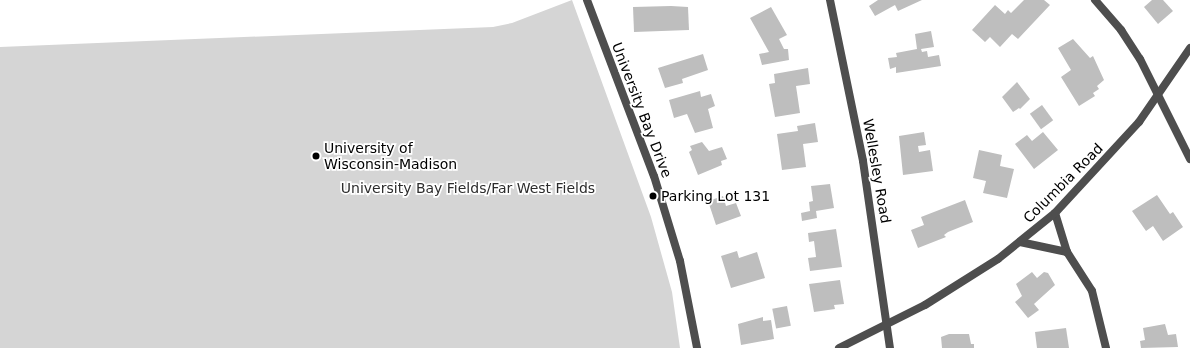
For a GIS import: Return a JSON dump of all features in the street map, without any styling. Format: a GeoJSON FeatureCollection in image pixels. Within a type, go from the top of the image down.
{"type":"FeatureCollection","features":[{"type":"Feature","properties":{"kind":"street","name":"University Bay Drive"},"geometry":{"type":"LineString","coordinates":[[587,0],[654,176],[680,262],[697,348]]}},
{"type":"Feature","properties":{"kind":"street","name":"Wellesley Road"},"geometry":{"type":"LineString","coordinates":[[830,0],[863,161],[890,348]]}},
{"type":"Feature","properties":{"kind":"street"},"geometry":{"type":"LineString","coordinates":[[1095,0],[1132,46],[1159,94],[1169,121],[1190,159]]}},
{"type":"Feature","properties":{"kind":"street","name":"Columbia Road"},"geometry":{"type":"LineString","coordinates":[[839,348],[886,323],[925,305],[1020,242],[1055,213],[1132,131],[1190,48]]}},
{"type":"Feature","properties":{"kind":"street"},"geometry":{"type":"LineString","coordinates":[[1055,213],[1067,252],[1092,291],[1106,348]]}},
{"type":"Feature","properties":{"kind":"street"},"geometry":{"type":"LineString","coordinates":[[1020,242],[1067,252]]}},
{"type":"Feature","properties":{"kind":"green space","name":"University Bay Fields/Far West Fields"},"geometry":{"type":"Polygon","coordinates":[[[572,0],[651,217],[672,292],[680,348],[0,348],[0,47],[493,27],[512,23],[572,0]]]}},
{"type":"Feature","properties":{"kind":"building"},"geometry":{"type":"Polygon","coordinates":[[[878,0],[922,0],[898,11],[895,5],[875,16],[869,6],[878,0]]]}},
{"type":"Feature","properties":{"kind":"building"},"geometry":{"type":"Polygon","coordinates":[[[1024,0],[1044,0],[1050,5],[1018,39],[1012,34],[1000,47],[990,37],[985,42],[972,30],[995,5],[1005,14],[1008,10],[1011,13],[1024,0]]]}},
{"type":"Feature","properties":{"kind":"building"},"geometry":{"type":"Polygon","coordinates":[[[1152,0],[1163,0],[1173,11],[1158,24],[1144,7],[1152,0]]]}},
{"type":"Feature","properties":{"kind":"building"},"geometry":{"type":"Polygon","coordinates":[[[633,7],[688,7],[689,30],[634,32],[633,7]]]}},
{"type":"Feature","properties":{"kind":"building"},"geometry":{"type":"Polygon","coordinates":[[[771,7],[787,35],[779,39],[784,49],[788,49],[789,60],[762,65],[759,54],[769,52],[750,18],[771,7]]]}},
{"type":"Feature","properties":{"kind":"building"},"geometry":{"type":"Polygon","coordinates":[[[931,31],[934,47],[921,49],[922,52],[927,51],[928,57],[939,55],[941,66],[896,73],[896,67],[890,69],[888,58],[897,57],[896,53],[917,49],[915,34],[931,31]]]}},
{"type":"Feature","properties":{"kind":"building"},"geometry":{"type":"Polygon","coordinates":[[[1073,39],[1090,58],[1093,56],[1104,80],[1097,86],[1099,89],[1093,93],[1095,96],[1079,106],[1061,77],[1071,70],[1058,48],[1073,39]]]}},
{"type":"Feature","properties":{"kind":"building"},"geometry":{"type":"Polygon","coordinates":[[[703,54],[708,70],[682,79],[683,83],[665,88],[658,68],[703,54]]]}},
{"type":"Feature","properties":{"kind":"building"},"geometry":{"type":"Polygon","coordinates":[[[808,68],[810,84],[796,86],[800,113],[775,117],[769,84],[775,83],[774,74],[808,68]]]}},
{"type":"Feature","properties":{"kind":"building"},"geometry":{"type":"Polygon","coordinates":[[[1017,82],[1030,99],[1020,109],[1019,108],[1013,112],[1002,97],[1017,82]]]}},
{"type":"Feature","properties":{"kind":"building"},"geometry":{"type":"Polygon","coordinates":[[[700,91],[701,97],[711,94],[715,106],[708,109],[713,128],[695,133],[687,114],[674,118],[669,100],[700,91]]]}},
{"type":"Feature","properties":{"kind":"building"},"geometry":{"type":"Polygon","coordinates":[[[1042,105],[1053,120],[1041,129],[1030,114],[1042,105]]]}},
{"type":"Feature","properties":{"kind":"building"},"geometry":{"type":"Polygon","coordinates":[[[815,123],[818,142],[803,144],[806,167],[782,170],[777,134],[798,131],[797,126],[815,123]]]}},
{"type":"Feature","properties":{"kind":"building"},"geometry":{"type":"Polygon","coordinates":[[[924,132],[926,145],[918,146],[919,152],[930,150],[933,171],[903,175],[899,136],[924,132]]]}},
{"type":"Feature","properties":{"kind":"building"},"geometry":{"type":"Polygon","coordinates":[[[1043,132],[1058,150],[1034,169],[1015,144],[1027,135],[1032,141],[1043,132]]]}},
{"type":"Feature","properties":{"kind":"building"},"geometry":{"type":"Polygon","coordinates":[[[702,142],[709,151],[722,147],[727,159],[721,161],[722,165],[698,175],[689,152],[692,150],[690,146],[702,142]]]}},
{"type":"Feature","properties":{"kind":"building"},"geometry":{"type":"Polygon","coordinates":[[[979,150],[1002,155],[1000,166],[1014,169],[1007,198],[983,193],[986,181],[973,178],[979,150]]]}},
{"type":"Feature","properties":{"kind":"building"},"geometry":{"type":"Polygon","coordinates":[[[830,184],[834,208],[816,211],[817,218],[802,221],[801,213],[810,211],[809,202],[813,201],[811,186],[830,184]]]}},
{"type":"Feature","properties":{"kind":"building"},"geometry":{"type":"Polygon","coordinates":[[[1157,195],[1170,214],[1173,212],[1183,227],[1163,241],[1153,226],[1146,231],[1132,211],[1157,195]]]}},
{"type":"Feature","properties":{"kind":"building"},"geometry":{"type":"Polygon","coordinates":[[[723,196],[726,206],[736,203],[741,216],[716,225],[708,201],[723,196]]]}},
{"type":"Feature","properties":{"kind":"building"},"geometry":{"type":"Polygon","coordinates":[[[965,200],[973,222],[948,232],[944,235],[946,237],[918,248],[911,230],[924,225],[921,217],[965,200]]]}},
{"type":"Feature","properties":{"kind":"building"},"geometry":{"type":"Polygon","coordinates":[[[836,229],[842,267],[810,271],[808,258],[816,257],[814,241],[809,242],[808,233],[836,229]]]}},
{"type":"Feature","properties":{"kind":"building"},"geometry":{"type":"Polygon","coordinates":[[[737,251],[739,258],[757,252],[765,278],[731,288],[721,256],[737,251]]]}},
{"type":"Feature","properties":{"kind":"building"},"geometry":{"type":"Polygon","coordinates":[[[1032,272],[1037,278],[1044,272],[1048,273],[1055,285],[1034,304],[1039,310],[1028,318],[1015,302],[1022,296],[1016,284],[1032,272]]]}},
{"type":"Feature","properties":{"kind":"building"},"geometry":{"type":"Polygon","coordinates":[[[840,280],[844,304],[834,305],[835,309],[814,312],[809,284],[840,280]]]}},
{"type":"Feature","properties":{"kind":"building"},"geometry":{"type":"Polygon","coordinates":[[[787,306],[791,326],[776,328],[772,309],[787,306]]]}},
{"type":"Feature","properties":{"kind":"building"},"geometry":{"type":"Polygon","coordinates":[[[763,317],[763,321],[771,320],[774,339],[741,345],[738,324],[763,317]]]}},
{"type":"Feature","properties":{"kind":"building"},"geometry":{"type":"Polygon","coordinates":[[[1165,324],[1168,335],[1176,334],[1178,347],[1141,348],[1140,341],[1145,340],[1143,328],[1165,324]]]}},
{"type":"Feature","properties":{"kind":"building"},"geometry":{"type":"Polygon","coordinates":[[[1066,328],[1069,348],[1037,348],[1035,332],[1066,328]]]}},
{"type":"Feature","properties":{"kind":"building"},"geometry":{"type":"Polygon","coordinates":[[[949,334],[969,334],[971,344],[974,344],[974,348],[942,348],[941,337],[949,334]]]}},
{"type":"Feature","properties":{"kind":"place","name":"University of Wisconsin-Madison"},"geometry":{"type":"Point","coordinates":[316,156]}},
{"type":"Feature","properties":{"kind":"place","name":"Parking Lot 131"},"geometry":{"type":"Point","coordinates":[653,196]}}]}
